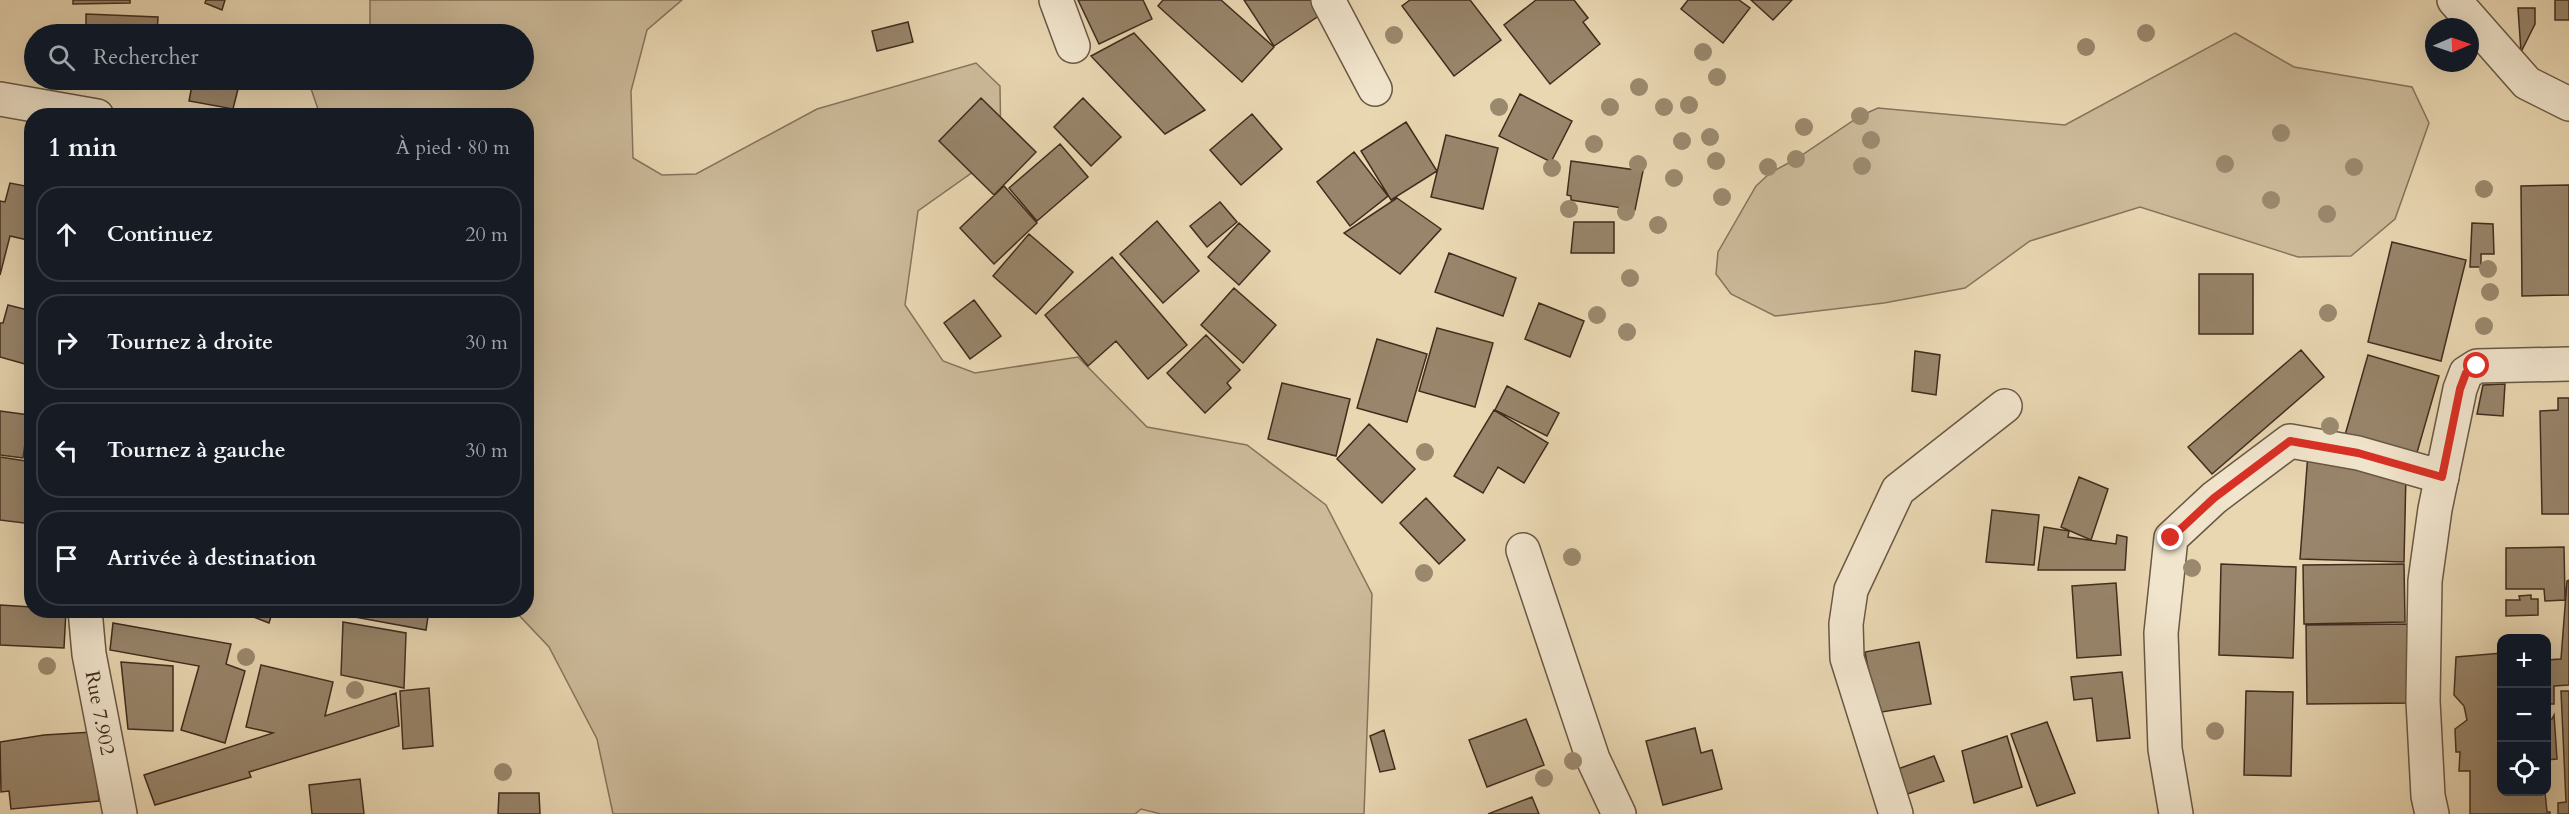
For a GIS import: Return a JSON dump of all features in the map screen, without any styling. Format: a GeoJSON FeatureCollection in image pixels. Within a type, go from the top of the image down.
{"type":"FeatureCollection","features":[{"type":"Feature","properties":{"kind":"street"},"geometry":{"type":"LineString","coordinates":[[1056,0],[1073,46]]}},
{"type":"Feature","properties":{"kind":"street"},"geometry":{"type":"LineString","coordinates":[[1328,0],[1375,89]]}},
{"type":"Feature","properties":{"kind":"street"},"geometry":{"type":"LineString","coordinates":[[2454,0],[2527,82],[2569,104]]}},
{"type":"Feature","properties":{"kind":"street"},"geometry":{"type":"LineString","coordinates":[[0,99],[51,108]]}},
{"type":"Feature","properties":{"kind":"street"},"geometry":{"type":"LineString","coordinates":[[2432,814],[2428,796],[2423,701],[2425,581],[2442,477],[2460,389],[2466,373],[2477,366],[2569,364]]}},
{"type":"Feature","properties":{"kind":"street"},"geometry":{"type":"LineString","coordinates":[[1896,814],[1847,658],[1846,624],[1851,590],[1898,490],[2005,406]]}},
{"type":"Feature","properties":{"kind":"street"},"geometry":{"type":"LineString","coordinates":[[2176,814],[2164,749],[2161,633],[2171,538],[2214,498],[2290,441],[2358,453],[2442,477]]}},
{"type":"Feature","properties":{"kind":"street"},"geometry":{"type":"LineString","coordinates":[[1523,550],[1593,759],[1619,814]]}},
{"type":"Feature","properties":{"kind":"street","name":"Rue 7.902"},"geometry":{"type":"LineString","coordinates":[[86,618],[89,654],[120,814]]}},
{"type":"Feature","properties":{"kind":"shaded area"},"geometry":{"type":"Polygon","coordinates":[[[370,0],[682,0],[647,30],[631,91],[633,158],[662,175],[696,174],[817,109],[976,63],[1000,86],[1001,152],[918,211],[905,305],[943,361],[975,373],[1078,357],[1147,427],[1247,445],[1326,505],[1372,594],[1364,814],[1161,814],[1141,809],[1135,814],[613,814],[597,739],[549,647],[522,618],[534,618],[534,108],[318,108],[311,90],[534,90],[534,24],[370,24],[370,0]]]}},
{"type":"Feature","properties":{"kind":"shaded area"},"geometry":{"type":"Polygon","coordinates":[[[2235,33],[2294,67],[2412,87],[2429,123],[2395,219],[2351,256],[2298,257],[2140,207],[2030,241],[1965,288],[1884,303],[1775,316],[1731,294],[1716,274],[1718,252],[1756,186],[1770,173],[1796,159],[1860,116],[1878,108],[2065,125],[2235,33]]]}},
{"type":"Feature","properties":{"kind":"building"},"geometry":{"type":"Polygon","coordinates":[[[73,0],[130,0],[130,3],[73,4],[73,0]]]}},
{"type":"Feature","properties":{"kind":"building"},"geometry":{"type":"Polygon","coordinates":[[[206,0],[225,0],[222,10],[205,3],[206,0]]]}},
{"type":"Feature","properties":{"kind":"building"},"geometry":{"type":"Polygon","coordinates":[[[1078,0],[1143,0],[1152,19],[1099,44],[1078,0]]]}},
{"type":"Feature","properties":{"kind":"building"},"geometry":{"type":"Polygon","coordinates":[[[1163,0],[1221,0],[1274,47],[1242,82],[1158,6],[1163,0]]]}},
{"type":"Feature","properties":{"kind":"building"},"geometry":{"type":"Polygon","coordinates":[[[1244,0],[1318,0],[1326,11],[1274,46],[1244,0]]]}},
{"type":"Feature","properties":{"kind":"building"},"geometry":{"type":"Polygon","coordinates":[[[1410,0],[1470,0],[1501,40],[1454,76],[1402,6],[1410,0]]]}},
{"type":"Feature","properties":{"kind":"building"},"geometry":{"type":"Polygon","coordinates":[[[1536,0],[1574,0],[1588,18],[1583,22],[1600,44],[1550,84],[1504,25],[1536,0]]]}},
{"type":"Feature","properties":{"kind":"building"},"geometry":{"type":"Polygon","coordinates":[[[1688,0],[1739,0],[1750,8],[1723,43],[1681,9],[1688,0]]]}},
{"type":"Feature","properties":{"kind":"building"},"geometry":{"type":"Polygon","coordinates":[[[1751,0],[1792,0],[1773,20],[1751,0]]]}},
{"type":"Feature","properties":{"kind":"building"},"geometry":{"type":"Polygon","coordinates":[[[2555,0],[2569,0],[2569,20],[2555,20],[2555,0]]]}},
{"type":"Feature","properties":{"kind":"building"},"geometry":{"type":"Polygon","coordinates":[[[2518,8],[2535,8],[2535,24],[2521,52],[2518,8]]]}},
{"type":"Feature","properties":{"kind":"building"},"geometry":{"type":"Polygon","coordinates":[[[86,14],[158,17],[158,24],[86,24],[86,14]]]}},
{"type":"Feature","properties":{"kind":"building"},"geometry":{"type":"Polygon","coordinates":[[[908,22],[913,42],[877,51],[872,31],[908,22]]]}},
{"type":"Feature","properties":{"kind":"building"},"geometry":{"type":"Polygon","coordinates":[[[1134,33],[1205,110],[1165,134],[1091,56],[1134,33]]]}},
{"type":"Feature","properties":{"kind":"building"},"geometry":{"type":"Polygon","coordinates":[[[191,90],[238,90],[233,108],[189,101],[191,90]]]}},
{"type":"Feature","properties":{"kind":"building"},"geometry":{"type":"Polygon","coordinates":[[[1520,94],[1572,121],[1551,162],[1499,136],[1520,94]]]}},
{"type":"Feature","properties":{"kind":"building"},"geometry":{"type":"Polygon","coordinates":[[[981,98],[1036,152],[994,195],[939,141],[981,98]]]}},
{"type":"Feature","properties":{"kind":"building"},"geometry":{"type":"Polygon","coordinates":[[[1083,98],[1121,137],[1091,166],[1054,127],[1083,98]]]}},
{"type":"Feature","properties":{"kind":"building"},"geometry":{"type":"Polygon","coordinates":[[[1252,114],[1282,149],[1241,185],[1210,150],[1252,114]]]}},
{"type":"Feature","properties":{"kind":"building"},"geometry":{"type":"Polygon","coordinates":[[[1406,122],[1437,171],[1391,200],[1361,151],[1406,122]]]}},
{"type":"Feature","properties":{"kind":"building"},"geometry":{"type":"Polygon","coordinates":[[[1446,135],[1498,148],[1483,209],[1431,197],[1446,135]]]}},
{"type":"Feature","properties":{"kind":"building"},"geometry":{"type":"Polygon","coordinates":[[[1060,144],[1088,177],[1037,221],[1009,188],[1060,144]]]}},
{"type":"Feature","properties":{"kind":"building"},"geometry":{"type":"Polygon","coordinates":[[[1354,152],[1388,196],[1350,226],[1317,182],[1354,152]]]}},
{"type":"Feature","properties":{"kind":"building"},"geometry":{"type":"Polygon","coordinates":[[[1571,161],[1643,171],[1635,210],[1571,200],[1571,196],[1567,195],[1571,161]]]}},
{"type":"Feature","properties":{"kind":"building"},"geometry":{"type":"Polygon","coordinates":[[[10,183],[24,186],[24,239],[10,236],[0,275],[0,201],[5,202],[10,183]]]}},
{"type":"Feature","properties":{"kind":"building"},"geometry":{"type":"Polygon","coordinates":[[[2569,185],[2569,295],[2522,296],[2521,186],[2569,185]]]}},
{"type":"Feature","properties":{"kind":"building"},"geometry":{"type":"Polygon","coordinates":[[[1004,186],[1037,223],[994,264],[960,228],[1004,186]]]}},
{"type":"Feature","properties":{"kind":"building"},"geometry":{"type":"Polygon","coordinates":[[[1397,198],[1441,229],[1400,274],[1344,233],[1397,198]]]}},
{"type":"Feature","properties":{"kind":"building"},"geometry":{"type":"Polygon","coordinates":[[[1220,202],[1237,222],[1207,247],[1190,226],[1220,202]]]}},
{"type":"Feature","properties":{"kind":"building"},"geometry":{"type":"Polygon","coordinates":[[[1157,221],[1199,271],[1163,303],[1120,254],[1157,221]]]}},
{"type":"Feature","properties":{"kind":"building"},"geometry":{"type":"Polygon","coordinates":[[[1574,222],[1614,222],[1614,253],[1571,253],[1574,222]]]}},
{"type":"Feature","properties":{"kind":"building"},"geometry":{"type":"Polygon","coordinates":[[[1239,223],[1270,251],[1239,285],[1208,257],[1239,223]]]}},
{"type":"Feature","properties":{"kind":"building"},"geometry":{"type":"Polygon","coordinates":[[[2472,223],[2493,224],[2494,254],[2481,254],[2481,267],[2470,267],[2472,223]]]}},
{"type":"Feature","properties":{"kind":"building"},"geometry":{"type":"Polygon","coordinates":[[[1029,234],[1073,272],[1036,314],[993,276],[1029,234]]]}},
{"type":"Feature","properties":{"kind":"building"},"geometry":{"type":"Polygon","coordinates":[[[2392,242],[2466,260],[2441,361],[2368,342],[2392,242]]]}},
{"type":"Feature","properties":{"kind":"building"},"geometry":{"type":"Polygon","coordinates":[[[1449,253],[1516,278],[1503,316],[1435,292],[1449,253]]]}},
{"type":"Feature","properties":{"kind":"building"},"geometry":{"type":"Polygon","coordinates":[[[1112,257],[1187,345],[1148,379],[1116,341],[1088,366],[1045,315],[1112,257]]]}},
{"type":"Feature","properties":{"kind":"building"},"geometry":{"type":"Polygon","coordinates":[[[2199,274],[2253,274],[2253,334],[2199,334],[2199,274]]]}},
{"type":"Feature","properties":{"kind":"building"},"geometry":{"type":"Polygon","coordinates":[[[1234,288],[1276,325],[1243,363],[1201,325],[1234,288]]]}},
{"type":"Feature","properties":{"kind":"building"},"geometry":{"type":"Polygon","coordinates":[[[974,300],[1001,336],[970,359],[944,323],[974,300]]]}},
{"type":"Feature","properties":{"kind":"building"},"geometry":{"type":"Polygon","coordinates":[[[1539,303],[1584,321],[1570,357],[1525,339],[1539,303]]]}},
{"type":"Feature","properties":{"kind":"building"},"geometry":{"type":"Polygon","coordinates":[[[8,305],[24,309],[24,364],[0,357],[0,323],[3,323],[8,305]]]}},
{"type":"Feature","properties":{"kind":"building"},"geometry":{"type":"Polygon","coordinates":[[[1437,328],[1493,343],[1475,407],[1419,391],[1437,328]]]}},
{"type":"Feature","properties":{"kind":"building"},"geometry":{"type":"Polygon","coordinates":[[[1206,335],[1240,370],[1227,383],[1231,388],[1205,413],[1167,373],[1206,335]]]}},
{"type":"Feature","properties":{"kind":"building"},"geometry":{"type":"Polygon","coordinates":[[[1377,339],[1427,354],[1407,422],[1357,408],[1377,339]]]}},
{"type":"Feature","properties":{"kind":"building"},"geometry":{"type":"Polygon","coordinates":[[[2301,350],[2324,377],[2212,474],[2188,447],[2301,350]]]}},
{"type":"Feature","properties":{"kind":"building"},"geometry":{"type":"Polygon","coordinates":[[[1915,351],[1940,355],[1936,395],[1912,391],[1915,351]]]}},
{"type":"Feature","properties":{"kind":"building"},"geometry":{"type":"Polygon","coordinates":[[[2368,355],[2439,376],[2416,456],[2345,435],[2368,355]]]}},
{"type":"Feature","properties":{"kind":"building"},"geometry":{"type":"Polygon","coordinates":[[[1282,383],[1350,399],[1336,456],[1268,439],[1282,383]]]}},
{"type":"Feature","properties":{"kind":"building"},"geometry":{"type":"Polygon","coordinates":[[[2505,384],[2503,416],[2477,414],[2483,385],[2505,384]]]}},
{"type":"Feature","properties":{"kind":"building"},"geometry":{"type":"Polygon","coordinates":[[[1507,386],[1559,413],[1547,436],[1495,410],[1507,386]]]}},
{"type":"Feature","properties":{"kind":"building"},"geometry":{"type":"Polygon","coordinates":[[[2558,398],[2569,398],[2569,514],[2542,514],[2540,411],[2558,410],[2558,398]]]}},
{"type":"Feature","properties":{"kind":"building"},"geometry":{"type":"Polygon","coordinates":[[[1494,410],[1548,443],[1524,483],[1498,467],[1483,493],[1454,476],[1494,410]]]}},
{"type":"Feature","properties":{"kind":"building"},"geometry":{"type":"Polygon","coordinates":[[[0,411],[24,414],[23,458],[0,455],[0,411]]]}},
{"type":"Feature","properties":{"kind":"building"},"geometry":{"type":"Polygon","coordinates":[[[1369,424],[1415,469],[1382,503],[1337,459],[1369,424]]]}},
{"type":"Feature","properties":{"kind":"building"},"geometry":{"type":"Polygon","coordinates":[[[2308,453],[2406,474],[2404,562],[2300,559],[2308,453]]]}},
{"type":"Feature","properties":{"kind":"building"},"geometry":{"type":"Polygon","coordinates":[[[0,457],[24,461],[24,523],[0,520],[0,457]]]}},
{"type":"Feature","properties":{"kind":"building"},"geometry":{"type":"Polygon","coordinates":[[[2079,477],[2108,489],[2091,540],[2061,527],[2079,477]]]}},
{"type":"Feature","properties":{"kind":"building"},"geometry":{"type":"Polygon","coordinates":[[[1426,498],[1465,540],[1439,564],[1400,523],[1426,498]]]}},
{"type":"Feature","properties":{"kind":"building"},"geometry":{"type":"Polygon","coordinates":[[[1992,510],[2039,515],[2034,565],[1986,562],[1992,510]]]}},
{"type":"Feature","properties":{"kind":"building"},"geometry":{"type":"Polygon","coordinates":[[[2044,527],[2069,531],[2068,537],[2116,544],[2117,535],[2127,537],[2125,570],[2038,570],[2044,527]]]}},
{"type":"Feature","properties":{"kind":"building"},"geometry":{"type":"Polygon","coordinates":[[[2564,547],[2565,600],[2545,601],[2544,589],[2506,589],[2506,548],[2564,547]]]}},
{"type":"Feature","properties":{"kind":"building"},"geometry":{"type":"Polygon","coordinates":[[[2221,564],[2296,567],[2293,658],[2219,655],[2221,564]]]}},
{"type":"Feature","properties":{"kind":"building"},"geometry":{"type":"Polygon","coordinates":[[[2404,564],[2405,622],[2304,624],[2303,565],[2404,564]]]}},
{"type":"Feature","properties":{"kind":"building"},"geometry":{"type":"Polygon","coordinates":[[[2569,580],[2569,685],[2554,686],[2554,704],[2551,704],[2551,660],[2561,659],[2567,581],[2569,580]]]}},
{"type":"Feature","properties":{"kind":"building"},"geometry":{"type":"Polygon","coordinates":[[[2116,583],[2121,655],[2077,658],[2072,586],[2116,583]]]}},
{"type":"Feature","properties":{"kind":"building"},"geometry":{"type":"Polygon","coordinates":[[[2531,595],[2531,599],[2538,599],[2538,615],[2506,616],[2506,600],[2520,600],[2519,596],[2531,595]]]}},
{"type":"Feature","properties":{"kind":"building"},"geometry":{"type":"Polygon","coordinates":[[[0,605],[24,606],[24,618],[66,618],[64,648],[0,645],[0,605]]]}},
{"type":"Feature","properties":{"kind":"building"},"geometry":{"type":"Polygon","coordinates":[[[256,618],[271,618],[269,623],[256,618]]]}},
{"type":"Feature","properties":{"kind":"building"},"geometry":{"type":"Polygon","coordinates":[[[360,618],[428,618],[426,630],[360,618]]]}},
{"type":"Feature","properties":{"kind":"building"},"geometry":{"type":"Polygon","coordinates":[[[343,622],[406,633],[404,688],[341,675],[343,622]]]}},
{"type":"Feature","properties":{"kind":"building"},"geometry":{"type":"Polygon","coordinates":[[[113,623],[231,644],[226,664],[245,671],[225,743],[181,730],[199,666],[110,650],[113,623]]]}},
{"type":"Feature","properties":{"kind":"building"},"geometry":{"type":"Polygon","coordinates":[[[2413,624],[2414,703],[2307,704],[2306,625],[2413,624]]]}},
{"type":"Feature","properties":{"kind":"building"},"geometry":{"type":"Polygon","coordinates":[[[1919,642],[1931,704],[1876,713],[1865,652],[1919,642]]]}},
{"type":"Feature","properties":{"kind":"building"},"geometry":{"type":"Polygon","coordinates":[[[2497,653],[2497,796],[2545,796],[2547,812],[2550,814],[2470,814],[2470,771],[2459,771],[2460,752],[2456,752],[2455,729],[2467,720],[2464,706],[2454,695],[2456,657],[2497,653]]]}},
{"type":"Feature","properties":{"kind":"building"},"geometry":{"type":"Polygon","coordinates":[[[121,662],[173,666],[173,731],[128,729],[121,662]]]}},
{"type":"Feature","properties":{"kind":"building"},"geometry":{"type":"Polygon","coordinates":[[[261,665],[333,682],[325,716],[396,693],[399,726],[249,772],[251,777],[155,805],[144,775],[273,733],[246,727],[261,665]]]}},
{"type":"Feature","properties":{"kind":"building"},"geometry":{"type":"Polygon","coordinates":[[[2122,672],[2130,738],[2097,741],[2092,698],[2074,700],[2071,677],[2122,672]]]}},
{"type":"Feature","properties":{"kind":"building"},"geometry":{"type":"Polygon","coordinates":[[[429,688],[433,746],[403,749],[400,691],[429,688]]]}},
{"type":"Feature","properties":{"kind":"building"},"geometry":{"type":"Polygon","coordinates":[[[2246,691],[2293,692],[2291,776],[2244,775],[2246,691]]]}},
{"type":"Feature","properties":{"kind":"building"},"geometry":{"type":"Polygon","coordinates":[[[2561,691],[2569,691],[2569,814],[2558,814],[2558,803],[2566,802],[2561,691]]]}},
{"type":"Feature","properties":{"kind":"building"},"geometry":{"type":"Polygon","coordinates":[[[2554,715],[2557,759],[2551,760],[2551,719],[2554,715]]]}},
{"type":"Feature","properties":{"kind":"building"},"geometry":{"type":"Polygon","coordinates":[[[1526,719],[1544,765],[1487,787],[1469,740],[1526,719]]]}},
{"type":"Feature","properties":{"kind":"building"},"geometry":{"type":"Polygon","coordinates":[[[2047,722],[2075,793],[2037,806],[2011,734],[2047,722]]]}},
{"type":"Feature","properties":{"kind":"building"},"geometry":{"type":"Polygon","coordinates":[[[1695,728],[1701,753],[1712,750],[1722,789],[1663,805],[1646,741],[1695,728]]]}},
{"type":"Feature","properties":{"kind":"building"},"geometry":{"type":"Polygon","coordinates":[[[1384,730],[1395,769],[1380,772],[1370,736],[1384,730]]]}},
{"type":"Feature","properties":{"kind":"building"},"geometry":{"type":"Polygon","coordinates":[[[92,732],[99,801],[11,809],[9,791],[1,792],[0,742],[44,735],[92,732]]]}},
{"type":"Feature","properties":{"kind":"building"},"geometry":{"type":"Polygon","coordinates":[[[2007,736],[2022,787],[1974,803],[1962,751],[2007,736]]]}},
{"type":"Feature","properties":{"kind":"building"},"geometry":{"type":"Polygon","coordinates":[[[1934,756],[1944,781],[1902,796],[1895,770],[1934,756]]]}},
{"type":"Feature","properties":{"kind":"building"},"geometry":{"type":"Polygon","coordinates":[[[360,779],[364,814],[312,814],[309,785],[360,779]]]}},
{"type":"Feature","properties":{"kind":"building"},"geometry":{"type":"Polygon","coordinates":[[[499,793],[539,793],[540,814],[498,814],[499,793]]]}},
{"type":"Feature","properties":{"kind":"building"},"geometry":{"type":"Polygon","coordinates":[[[1532,797],[1539,814],[1488,814],[1532,797]]]}},
{"type":"Feature","properties":{"kind":"route"},"geometry":{"type":"LineString","coordinates":[[2171,538],[2214,498],[2290,441],[2358,453],[2442,477],[2460,389],[2466,373],[2477,366]]}}]}
